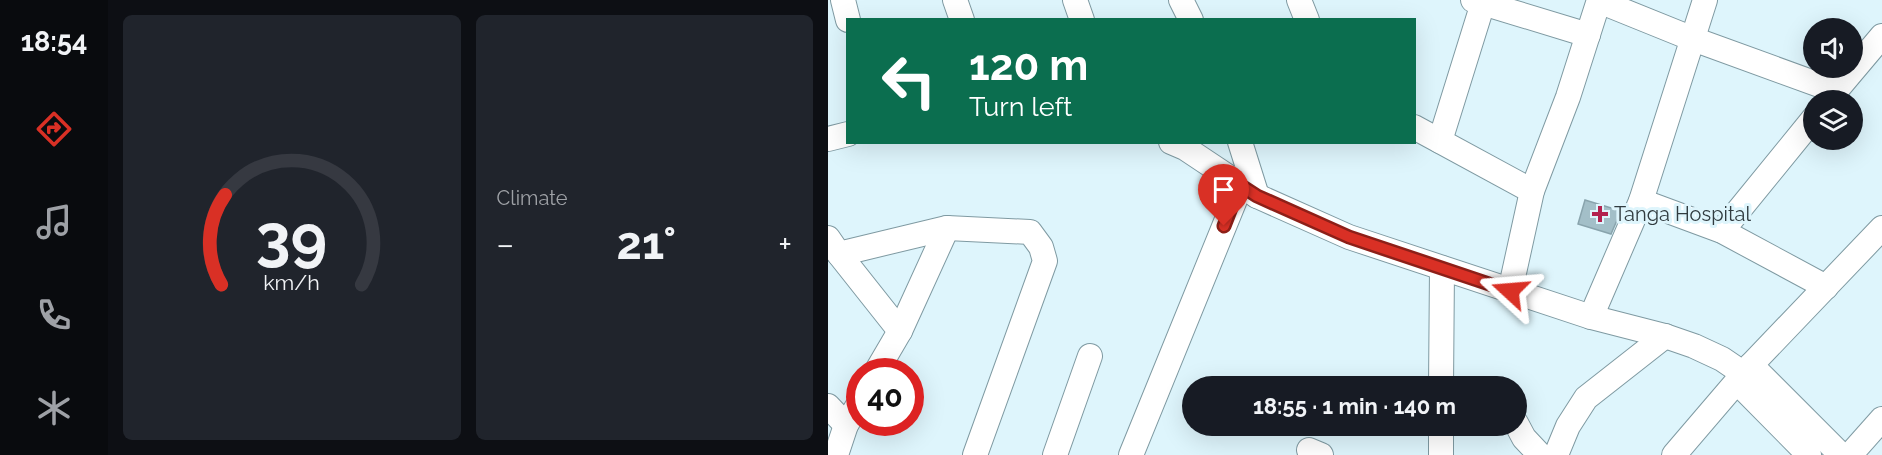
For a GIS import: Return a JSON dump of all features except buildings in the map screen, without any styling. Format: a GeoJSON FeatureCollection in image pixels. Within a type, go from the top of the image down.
{"type":"FeatureCollection","features":[{"type":"Feature","properties":{"kind":"street"},"geometry":{"type":"LineString","coordinates":[[843,0],[848,18]]}},
{"type":"Feature","properties":{"kind":"street"},"geometry":{"type":"LineString","coordinates":[[955,0],[961,18]]}},
{"type":"Feature","properties":{"kind":"street"},"geometry":{"type":"LineString","coordinates":[[1075,0],[1081,18]]}},
{"type":"Feature","properties":{"kind":"street"},"geometry":{"type":"LineString","coordinates":[[1181,0],[1190,18]]}},
{"type":"Feature","properties":{"kind":"street"},"geometry":{"type":"LineString","coordinates":[[1299,0],[1306,18]]}},
{"type":"Feature","properties":{"kind":"street"},"geometry":{"type":"LineString","coordinates":[[1591,317],[1641,201],[1705,0]]}},
{"type":"Feature","properties":{"kind":"street"},"geometry":{"type":"LineString","coordinates":[[1510,291],[1532,191],[1568,97],[1599,1],[1817,90]]}},
{"type":"Feature","properties":{"kind":"street"},"geometry":{"type":"LineString","coordinates":[[1440,141],[1478,2],[1588,35]]}},
{"type":"Feature","properties":{"kind":"street"},"geometry":{"type":"LineString","coordinates":[[828,29],[846,25]]}},
{"type":"Feature","properties":{"kind":"street"},"geometry":{"type":"LineString","coordinates":[[1837,90],[1882,36]]}},
{"type":"Feature","properties":{"kind":"street"},"geometry":{"type":"LineString","coordinates":[[1416,128],[1532,191]]}},
{"type":"Feature","properties":{"kind":"street"},"geometry":{"type":"LineString","coordinates":[[1722,231],[1803,132]]}},
{"type":"Feature","properties":{"kind":"street"},"geometry":{"type":"LineString","coordinates":[[828,138],[846,134]]}},
{"type":"Feature","properties":{"kind":"street"},"geometry":{"type":"LineString","coordinates":[[1176,144],[1249,190],[1349,237],[1591,317],[1665,336],[1722,359],[1744,374],[1841,455]]}},
{"type":"Feature","properties":{"kind":"street"},"geometry":{"type":"LineString","coordinates":[[1131,455],[1249,190],[1240,144]]}},
{"type":"Feature","properties":{"kind":"street"},"geometry":{"type":"LineString","coordinates":[[1641,201],[1722,231],[1826,287]]}},
{"type":"Feature","properties":{"kind":"street"},"geometry":{"type":"LineString","coordinates":[[884,358],[900,332],[947,228]]}},
{"type":"Feature","properties":{"kind":"street"},"geometry":{"type":"LineString","coordinates":[[900,332],[834,246],[947,228],[1030,232],[1041,247],[1045,261],[975,455]]}},
{"type":"Feature","properties":{"kind":"street"},"geometry":{"type":"LineString","coordinates":[[1674,455],[1744,374],[1882,228]]}},
{"type":"Feature","properties":{"kind":"street"},"geometry":{"type":"LineString","coordinates":[[1441,376],[1442,268]]}},
{"type":"Feature","properties":{"kind":"street"},"geometry":{"type":"LineString","coordinates":[[1556,455],[1568,426],[1586,399],[1665,336]]}},
{"type":"Feature","properties":{"kind":"street"},"geometry":{"type":"LineString","coordinates":[[1055,455],[1089,356]]}},
{"type":"Feature","properties":{"kind":"street"},"geometry":{"type":"LineString","coordinates":[[1744,374],[1809,455]]}},
{"type":"Feature","properties":{"kind":"street"},"geometry":{"type":"LineString","coordinates":[[828,406],[846,425],[836,455]]}},
{"type":"Feature","properties":{"kind":"street"},"geometry":{"type":"LineString","coordinates":[[1850,455],[1882,419]]}},
{"type":"Feature","properties":{"kind":"street"},"geometry":{"type":"LineString","coordinates":[[1441,436],[1441,455]]}},
{"type":"Feature","properties":{"kind":"street"},"geometry":{"type":"LineString","coordinates":[[1523,436],[1540,455]]}},
{"type":"Feature","properties":{"kind":"place","name":"Tanga Hospital"},"geometry":{"type":"Point","coordinates":[1600,214]}},
{"type":"Feature","properties":{"kind":"route"},"geometry":{"type":"LineString","coordinates":[[1224,226],[1240,185],[1257,196],[1349,237],[1510,291]]}}]}
